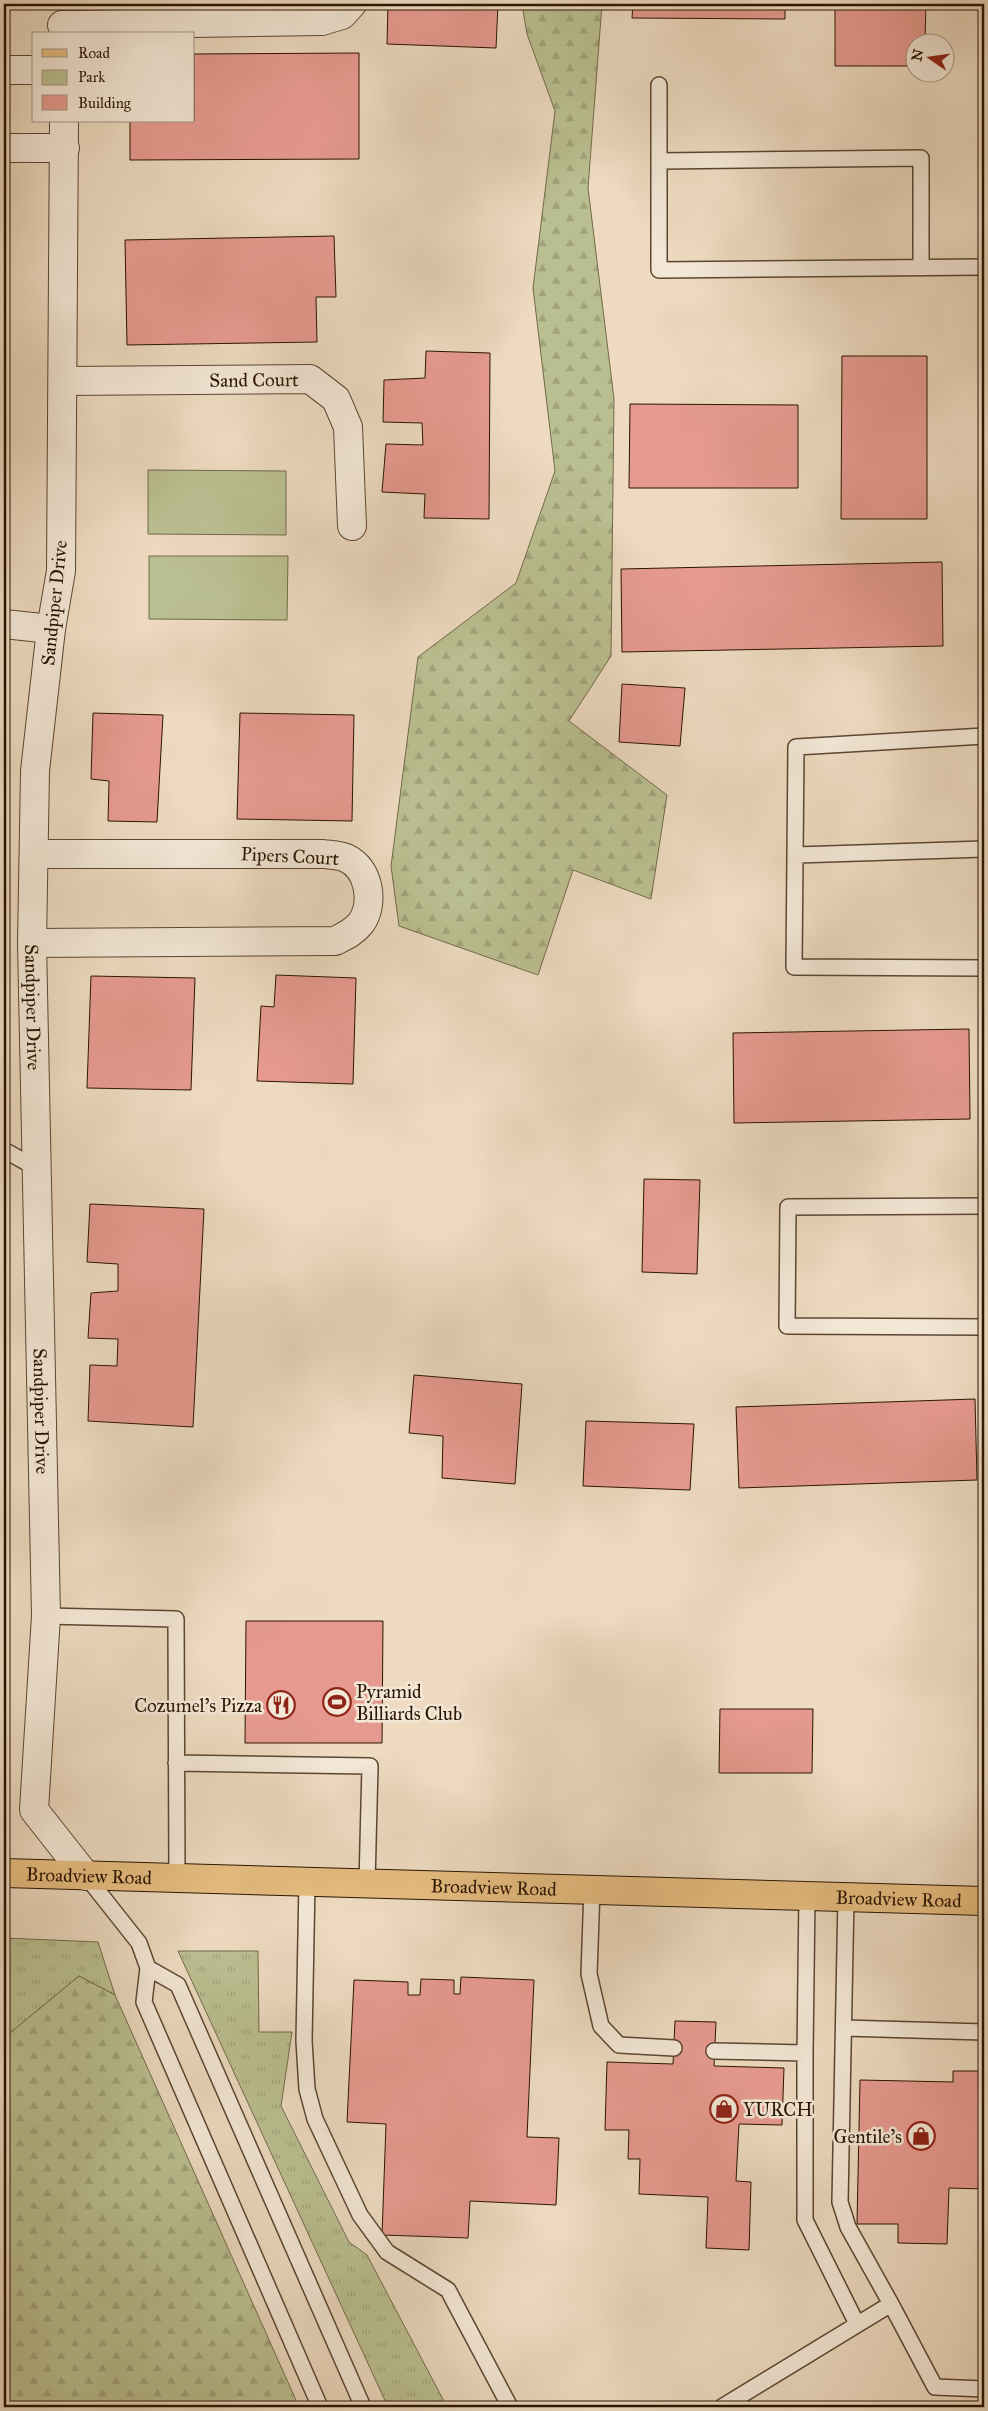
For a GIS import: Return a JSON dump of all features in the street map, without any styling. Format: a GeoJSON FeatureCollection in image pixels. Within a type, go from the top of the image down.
{"type":"FeatureCollection","features":[{"type":"Feature","properties":{"kind":"main road","name":"Broadview Road"},"geometry":{"type":"LineString","coordinates":[[4,1873],[984,1901]]}},
{"type":"Feature","properties":{"kind":"street"},"geometry":{"type":"LineString","coordinates":[[63,21],[322,20],[342,15],[352,4]]}},
{"type":"Feature","properties":{"kind":"street"},"geometry":{"type":"LineString","coordinates":[[4,70],[32,70]]}},
{"type":"Feature","properties":{"kind":"street"},"geometry":{"type":"LineString","coordinates":[[4,148],[64,134]]}},
{"type":"Feature","properties":{"kind":"street","name":"Sandpiper Drive"},"geometry":{"type":"LineString","coordinates":[[64,134],[62,571],[51,629],[35,771],[32,942],[46,1616],[34,1810],[86,1876]]}},
{"type":"Feature","properties":{"kind":"street","name":"Sand Court"},"geometry":{"type":"LineString","coordinates":[[64,381],[310,378],[336,399],[348,427],[352,526]]}},
{"type":"Feature","properties":{"kind":"street"},"geometry":{"type":"LineString","coordinates":[[4,624],[51,629]]}},
{"type":"Feature","properties":{"kind":"street","name":"Pipers Court"},"geometry":{"type":"LineString","coordinates":[[32,942],[335,941],[351,933],[362,921],[368,904],[368,884],[359,867],[345,857],[330,855],[34,854]]}},
{"type":"Feature","properties":{"kind":"lane"},"geometry":{"type":"LineString","coordinates":[[659,85],[659,270],[984,267]]}},
{"type":"Feature","properties":{"kind":"lane"},"geometry":{"type":"LineString","coordinates":[[658,161],[921,158],[921,268]]}},
{"type":"Feature","properties":{"kind":"lane"},"geometry":{"type":"LineString","coordinates":[[984,736],[796,747],[794,967],[984,968]]}},
{"type":"Feature","properties":{"kind":"lane"},"geometry":{"type":"LineString","coordinates":[[796,856],[984,849]]}},
{"type":"Feature","properties":{"kind":"lane"},"geometry":{"type":"LineString","coordinates":[[4,1150],[38,1169]]}},
{"type":"Feature","properties":{"kind":"lane"},"geometry":{"type":"LineString","coordinates":[[984,1206],[788,1207],[787,1326],[984,1327]]}},
{"type":"Feature","properties":{"kind":"lane"},"geometry":{"type":"LineString","coordinates":[[46,1616],[176,1619],[177,1878]]}},
{"type":"Feature","properties":{"kind":"lane"},"geometry":{"type":"LineString","coordinates":[[176,1763],[370,1766],[367,1883]]}},
{"type":"Feature","properties":{"kind":"lane"},"geometry":{"type":"LineString","coordinates":[[86,1876],[139,1943],[148,1968],[144,2002],[320,2407]]}},
{"type":"Feature","properties":{"kind":"lane"},"geometry":{"type":"LineString","coordinates":[[307,1882],[304,2041],[307,2089],[315,2119],[360,2215],[387,2252],[448,2290],[510,2407]]}},
{"type":"Feature","properties":{"kind":"lane"},"geometry":{"type":"LineString","coordinates":[[592,1889],[589,1974],[601,2026],[619,2045],[674,2048]]}},
{"type":"Feature","properties":{"kind":"lane"},"geometry":{"type":"LineString","coordinates":[[808,1896],[805,2053],[805,2220],[857,2324]]}},
{"type":"Feature","properties":{"kind":"lane"},"geometry":{"type":"LineString","coordinates":[[846,1898],[840,2202],[848,2227],[935,2387],[984,2389]]}},
{"type":"Feature","properties":{"kind":"lane"},"geometry":{"type":"LineString","coordinates":[[148,1968],[178,1985],[362,2407]]}},
{"type":"Feature","properties":{"kind":"lane"},"geometry":{"type":"LineString","coordinates":[[844,2028],[984,2032]]}},
{"type":"Feature","properties":{"kind":"lane"},"geometry":{"type":"LineString","coordinates":[[714,2051],[805,2053]]}},
{"type":"Feature","properties":{"kind":"lane"},"geometry":{"type":"LineString","coordinates":[[722,2407],[891,2304]]}},
{"type":"Feature","properties":{"kind":"green space"},"geometry":{"type":"Polygon","coordinates":[[[522,4],[602,4],[588,188],[614,399],[611,656],[569,721],[667,795],[651,899],[573,870],[538,975],[399,926],[391,866],[418,657],[516,583],[555,471],[533,288],[555,111],[527,34],[522,4]]]}},
{"type":"Feature","properties":{"kind":"green space"},"geometry":{"type":"Polygon","coordinates":[[[148,470],[286,471],[286,535],[148,534],[148,470]]]}},
{"type":"Feature","properties":{"kind":"green space"},"geometry":{"type":"Polygon","coordinates":[[[149,556],[288,556],[287,620],[149,619],[149,556]]]}},
{"type":"Feature","properties":{"kind":"green space"},"geometry":{"type":"Polygon","coordinates":[[[8,789],[5,875],[9,1062],[4,1066],[4,790],[8,789]]]}},
{"type":"Feature","properties":{"kind":"green space"},"geometry":{"type":"Polygon","coordinates":[[[4,1938],[98,1942],[115,1995],[79,1976],[4,2038],[4,1938]]]}},
{"type":"Feature","properties":{"kind":"green space"},"geometry":{"type":"Polygon","coordinates":[[[178,1951],[258,1951],[259,2032],[292,2032],[281,2106],[349,2242],[367,2255],[447,2407],[388,2407],[178,1951]]]}},
{"type":"Feature","properties":{"kind":"green space"},"geometry":{"type":"Polygon","coordinates":[[[79,1976],[115,1995],[299,2407],[4,2407],[4,2038],[79,1976]]]}},
{"type":"Feature","properties":{"kind":"building"},"geometry":{"type":"Polygon","coordinates":[[[388,4],[498,4],[496,48],[387,44],[388,4]]]}},
{"type":"Feature","properties":{"kind":"building"},"geometry":{"type":"Polygon","coordinates":[[[633,4],[785,4],[785,19],[632,18],[633,4]]]}},
{"type":"Feature","properties":{"kind":"building"},"geometry":{"type":"Polygon","coordinates":[[[835,4],[926,4],[925,32],[906,32],[906,66],[835,66],[835,4]]]}},
{"type":"Feature","properties":{"kind":"building"},"geometry":{"type":"Polygon","coordinates":[[[359,53],[359,159],[130,160],[130,122],[195,122],[195,54],[359,53]]]}},
{"type":"Feature","properties":{"kind":"building"},"geometry":{"type":"Polygon","coordinates":[[[4,190],[8,190],[6,300],[4,300],[4,190]]]}},
{"type":"Feature","properties":{"kind":"building"},"geometry":{"type":"Polygon","coordinates":[[[334,236],[336,297],[316,297],[317,342],[127,345],[125,240],[334,236]]]}},
{"type":"Feature","properties":{"kind":"building"},"geometry":{"type":"Polygon","coordinates":[[[426,351],[490,353],[489,519],[424,518],[425,494],[382,492],[386,444],[423,445],[422,423],[383,422],[384,380],[425,378],[426,351]]]}},
{"type":"Feature","properties":{"kind":"building"},"geometry":{"type":"Polygon","coordinates":[[[842,356],[927,356],[927,519],[841,519],[842,356]]]}},
{"type":"Feature","properties":{"kind":"building"},"geometry":{"type":"Polygon","coordinates":[[[630,404],[798,405],[798,488],[629,488],[630,404]]]}},
{"type":"Feature","properties":{"kind":"building"},"geometry":{"type":"Polygon","coordinates":[[[942,562],[943,646],[622,652],[621,569],[942,562]]]}},
{"type":"Feature","properties":{"kind":"building"},"geometry":{"type":"Polygon","coordinates":[[[622,684],[685,688],[680,746],[619,742],[622,684]]]}},
{"type":"Feature","properties":{"kind":"building"},"geometry":{"type":"Polygon","coordinates":[[[93,713],[163,715],[157,822],[108,821],[109,781],[91,779],[93,713]]]}},
{"type":"Feature","properties":{"kind":"building"},"geometry":{"type":"Polygon","coordinates":[[[240,713],[354,715],[352,821],[237,819],[240,713]]]}},
{"type":"Feature","properties":{"kind":"building"},"geometry":{"type":"Polygon","coordinates":[[[276,975],[356,978],[353,1084],[257,1081],[261,1006],[274,1007],[276,975]]]}},
{"type":"Feature","properties":{"kind":"building"},"geometry":{"type":"Polygon","coordinates":[[[91,976],[195,978],[191,1090],[87,1088],[91,976]]]}},
{"type":"Feature","properties":{"kind":"building"},"geometry":{"type":"Polygon","coordinates":[[[969,1029],[970,1119],[734,1123],[733,1033],[969,1029]]]}},
{"type":"Feature","properties":{"kind":"building"},"geometry":{"type":"Polygon","coordinates":[[[644,1179],[700,1180],[697,1274],[642,1272],[644,1179]]]}},
{"type":"Feature","properties":{"kind":"building"},"geometry":{"type":"Polygon","coordinates":[[[90,1204],[204,1209],[193,1427],[88,1421],[90,1365],[117,1366],[118,1339],[88,1338],[91,1293],[118,1291],[118,1264],[87,1262],[90,1204]]]}},
{"type":"Feature","properties":{"kind":"building"},"geometry":{"type":"Polygon","coordinates":[[[414,1375],[522,1384],[515,1484],[442,1478],[443,1436],[409,1433],[414,1375]]]}},
{"type":"Feature","properties":{"kind":"building"},"geometry":{"type":"Polygon","coordinates":[[[975,1399],[977,1480],[739,1488],[736,1407],[975,1399]]]}},
{"type":"Feature","properties":{"kind":"building"},"geometry":{"type":"Polygon","coordinates":[[[586,1421],[694,1424],[690,1490],[583,1486],[586,1421]]]}},
{"type":"Feature","properties":{"kind":"building"},"geometry":{"type":"Polygon","coordinates":[[[246,1621],[383,1621],[382,1743],[245,1743],[246,1621]]]}},
{"type":"Feature","properties":{"kind":"building"},"geometry":{"type":"Polygon","coordinates":[[[720,1709],[813,1709],[812,1773],[719,1773],[720,1709]]]}},
{"type":"Feature","properties":{"kind":"building"},"geometry":{"type":"Polygon","coordinates":[[[461,1977],[534,1980],[527,2137],[559,2138],[556,2205],[470,2201],[468,2238],[382,2235],[386,2124],[347,2122],[354,1980],[408,1982],[408,1995],[420,1995],[421,1979],[454,1980],[454,1994],[460,1994],[461,1977]]]}},
{"type":"Feature","properties":{"kind":"building"},"geometry":{"type":"Polygon","coordinates":[[[675,2021],[716,2022],[714,2066],[784,2068],[782,2125],[739,2124],[736,2181],[751,2182],[749,2250],[706,2248],[708,2197],[639,2194],[640,2159],[628,2159],[629,2130],[605,2130],[607,2062],[673,2064],[675,2021]]]}},
{"type":"Feature","properties":{"kind":"building","name":"Gentile's"},"geometry":{"type":"Polygon","coordinates":[[[953,2071],[981,2071],[980,2083],[984,2083],[984,2189],[949,2188],[947,2244],[898,2243],[898,2224],[857,2224],[860,2080],[953,2082],[953,2071]]]}},
{"type":"Feature","properties":{"kind":"place","name":"Pyramid Billiards Club"},"geometry":{"type":"Point","coordinates":[337,1702]}},
{"type":"Feature","properties":{"kind":"place","name":"Cozumel's Pizza"},"geometry":{"type":"Point","coordinates":[281,1705]}},
{"type":"Feature","properties":{"kind":"place","name":"YURCH"},"geometry":{"type":"Point","coordinates":[724,2109]}},
{"type":"Feature","properties":{"kind":"place","name":"Gentile's"},"geometry":{"type":"Point","coordinates":[921,2136]}}]}
